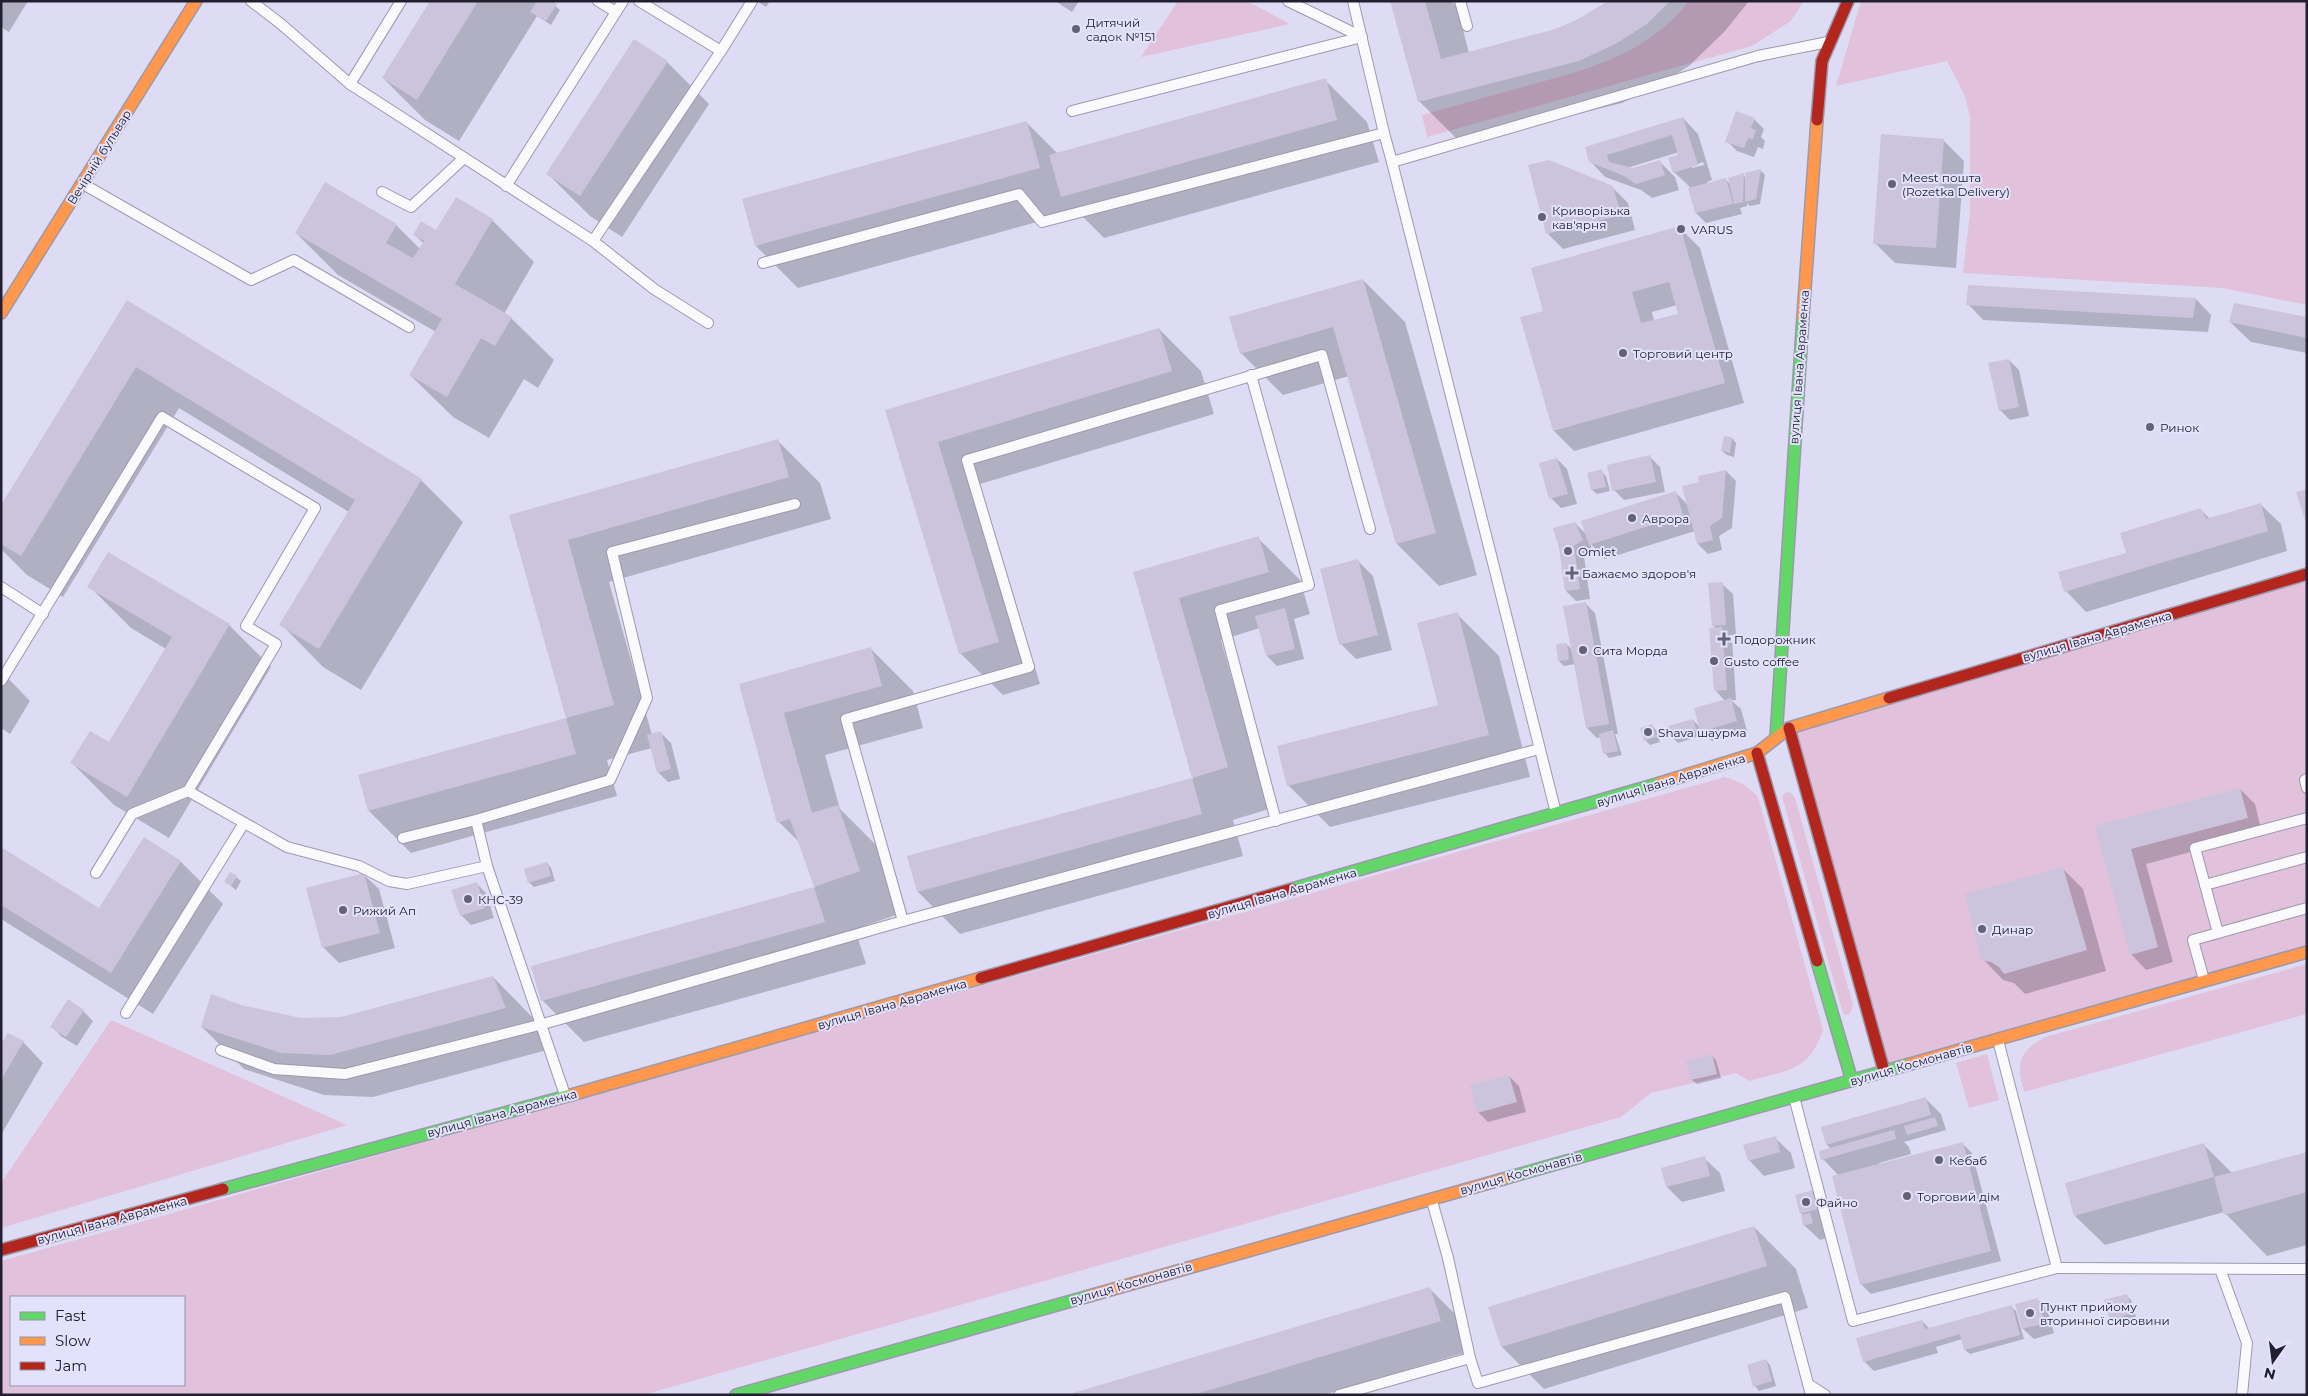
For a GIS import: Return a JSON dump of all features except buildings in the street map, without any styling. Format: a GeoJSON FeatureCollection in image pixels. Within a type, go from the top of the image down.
{"type":"FeatureCollection","features":[{"type":"Feature","properties":{"kind":"street","name":"Вечірній бульвар"},"geometry":{"type":"LineString","coordinates":[[1,313],[196,1]]}},
{"type":"Feature","properties":{"kind":"street","name":"вулиця Івана Авраменка"},"geometry":{"type":"LineString","coordinates":[[1776,738],[1813,171],[1822,62],[1848,1]]}},
{"type":"Feature","properties":{"kind":"street","name":"вулиця Івана Авраменка"},"geometry":{"type":"LineString","coordinates":[[1,1250],[565,1096],[1556,814],[1758,753],[1789,728],[2307,574]]}},
{"type":"Feature","properties":{"kind":"street"},"geometry":{"type":"LineString","coordinates":[[1789,728],[1884,1071]]}},
{"type":"Feature","properties":{"kind":"street"},"geometry":{"type":"LineString","coordinates":[[1758,753],[1852,1081]]}},
{"type":"Feature","properties":{"kind":"street","name":"вулиця Космонавтів"},"geometry":{"type":"LineString","coordinates":[[736,1395],[2307,952]]}},
{"type":"Feature","properties":{"kind":"lane"},"geometry":{"type":"LineString","coordinates":[[251,1],[281,24],[350,84],[593,241],[654,289],[708,323]]}},
{"type":"Feature","properties":{"kind":"lane"},"geometry":{"type":"LineString","coordinates":[[350,84],[401,1]]}},
{"type":"Feature","properties":{"kind":"lane"},"geometry":{"type":"LineString","coordinates":[[598,1],[616,12]]}},
{"type":"Feature","properties":{"kind":"lane"},"geometry":{"type":"LineString","coordinates":[[506,186],[623,1]]}},
{"type":"Feature","properties":{"kind":"lane"},"geometry":{"type":"LineString","coordinates":[[639,1],[721,51]]}},
{"type":"Feature","properties":{"kind":"lane"},"geometry":{"type":"LineString","coordinates":[[593,241],[721,51],[752,1]]}},
{"type":"Feature","properties":{"kind":"lane"},"geometry":{"type":"LineString","coordinates":[[1288,1],[1362,38]]}},
{"type":"Feature","properties":{"kind":"lane"},"geometry":{"type":"LineString","coordinates":[[1353,1],[1384,133],[1556,814]]}},
{"type":"Feature","properties":{"kind":"lane"},"geometry":{"type":"LineString","coordinates":[[1460,1],[1466,26]]}},
{"type":"Feature","properties":{"kind":"lane"},"geometry":{"type":"LineString","coordinates":[[1072,111],[1362,38]]}},
{"type":"Feature","properties":{"kind":"lane"},"geometry":{"type":"LineString","coordinates":[[1392,162],[1758,56],[1829,42]]}},
{"type":"Feature","properties":{"kind":"lane"},"geometry":{"type":"LineString","coordinates":[[763,263],[1019,194],[1042,222],[1384,133]]}},
{"type":"Feature","properties":{"kind":"lane"},"geometry":{"type":"LineString","coordinates":[[382,192],[411,207],[464,158]]}},
{"type":"Feature","properties":{"kind":"lane"},"geometry":{"type":"LineString","coordinates":[[82,183],[251,280],[294,260],[409,327]]}},
{"type":"Feature","properties":{"kind":"lane"},"geometry":{"type":"LineString","coordinates":[[903,921],[846,719],[1028,667],[967,460],[1322,355],[1370,529]]}},
{"type":"Feature","properties":{"kind":"lane"},"geometry":{"type":"LineString","coordinates":[[1251,375],[1309,585],[1220,610],[1276,820]]}},
{"type":"Feature","properties":{"kind":"lane"},"geometry":{"type":"LineString","coordinates":[[1,681],[162,417],[315,508],[246,626],[276,644],[188,791],[132,814],[96,873]]}},
{"type":"Feature","properties":{"kind":"lane"},"geometry":{"type":"LineString","coordinates":[[403,838],[476,820],[610,780],[647,698],[612,552],[795,504]]}},
{"type":"Feature","properties":{"kind":"lane"},"geometry":{"type":"LineString","coordinates":[[1,587],[43,614]]}},
{"type":"Feature","properties":{"kind":"lane"},"geometry":{"type":"LineString","coordinates":[[221,1050],[274,1069],[345,1074],[543,1024],[903,921],[1539,749]]}},
{"type":"Feature","properties":{"kind":"lane"},"geometry":{"type":"LineString","coordinates":[[2307,779],[2304,780],[2307,788]]}},
{"type":"Feature","properties":{"kind":"lane"},"geometry":{"type":"LineString","coordinates":[[188,791],[287,847],[360,866],[389,881],[407,884],[487,866]]}},
{"type":"Feature","properties":{"kind":"lane"},"geometry":{"type":"LineString","coordinates":[[2218,933],[2195,848],[2307,818]]}},
{"type":"Feature","properties":{"kind":"lane"},"geometry":{"type":"LineString","coordinates":[[476,820],[487,866],[543,1024],[565,1096]]}},
{"type":"Feature","properties":{"kind":"lane"},"geometry":{"type":"LineString","coordinates":[[126,1013],[244,823]]}},
{"type":"Feature","properties":{"kind":"lane"},"geometry":{"type":"LineString","coordinates":[[2205,885],[2307,857]]}},
{"type":"Feature","properties":{"kind":"lane"},"geometry":{"type":"LineString","coordinates":[[2204,981],[2192,940],[2307,908]]}},
{"type":"Feature","properties":{"kind":"lane"},"geometry":{"type":"LineString","coordinates":[[1998,1039],[2057,1268]]}},
{"type":"Feature","properties":{"kind":"lane"},"geometry":{"type":"LineString","coordinates":[[1794,1096],[1853,1321],[2057,1268],[2307,1269]]}},
{"type":"Feature","properties":{"kind":"lane"},"geometry":{"type":"LineString","coordinates":[[1431,1198],[1448,1258],[1470,1358],[1478,1383],[1785,1297],[1811,1395]]}},
{"type":"Feature","properties":{"kind":"lane"},"geometry":{"type":"LineString","coordinates":[[2220,1269],[2247,1343],[2242,1395]]}},
{"type":"Feature","properties":{"kind":"lane"},"geometry":{"type":"LineString","coordinates":[[1339,1395],[1364,1391],[1470,1358]]}},
{"type":"Feature","properties":{"kind":"lane"},"geometry":{"type":"LineString","coordinates":[[1808,1384],[1825,1395]]}},
{"type":"Feature","properties":{"kind":"shaded area"},"geometry":{"type":"Polygon","coordinates":[[[1178,1],[1247,1],[1290,24],[1141,57],[1178,1]]]}},
{"type":"Feature","properties":{"kind":"shaded area"},"geometry":{"type":"Polygon","coordinates":[[[1689,1],[1804,1],[1791,21],[1752,46],[1427,137],[1422,115],[1596,65],[1637,46],[1655,34],[1673,19],[1689,1]]]}},
{"type":"Feature","properties":{"kind":"shaded area"},"geometry":{"type":"Polygon","coordinates":[[[1861,1],[2307,1],[2307,305],[2222,288],[1963,273],[1970,213],[1970,117],[1965,96],[1947,61],[1836,86],[1861,1]]]}},
{"type":"Feature","properties":{"kind":"shaded area"},"geometry":{"type":"Polygon","coordinates":[[[2307,574],[2307,952],[1884,1071],[1789,728],[2307,574]]]}},
{"type":"Feature","properties":{"kind":"shaded area"},"geometry":{"type":"Polygon","coordinates":[[[1725,777],[1743,784],[1758,797],[1823,1030],[1811,1054],[1803,1062],[1785,1071],[1749,1081],[1736,1073],[1651,1093],[1621,1117],[643,1395],[1,1395],[1,1261],[1725,777]]]}},
{"type":"Feature","properties":{"kind":"shaded area"},"geometry":{"type":"Polygon","coordinates":[[[1786,792],[1791,793],[1795,798],[1853,1005],[1849,1015],[1843,1014],[1782,796],[1786,792]]]}},
{"type":"Feature","properties":{"kind":"shaded area"},"geometry":{"type":"Polygon","coordinates":[[[2307,964],[2307,1014],[2024,1092],[2020,1073],[2021,1059],[2029,1048],[2045,1037],[2307,964]]]}},
{"type":"Feature","properties":{"kind":"shaded area"},"geometry":{"type":"Polygon","coordinates":[[[111,1020],[347,1125],[1,1228],[1,1183],[111,1020]]]}},
{"type":"Feature","properties":{"kind":"shaded area"},"geometry":{"type":"Polygon","coordinates":[[[1987,1054],[1999,1100],[1969,1108],[1956,1063],[1987,1054]]]}},
{"type":"Feature","properties":{"kind":"traffic: fast"},"geometry":{"type":"LineString","coordinates":[[1776,738],[1803,316]]}},
{"type":"Feature","properties":{"kind":"traffic: fast"},"geometry":{"type":"LineString","coordinates":[[1292,889],[1660,783]]}},
{"type":"Feature","properties":{"kind":"traffic: fast"},"geometry":{"type":"LineString","coordinates":[[1817,961],[1852,1081]]}},
{"type":"Feature","properties":{"kind":"traffic: fast"},"geometry":{"type":"LineString","coordinates":[[1503,1179],[1910,1064]]}},
{"type":"Feature","properties":{"kind":"traffic: fast"},"geometry":{"type":"LineString","coordinates":[[223,1189],[571,1095]]}},
{"type":"Feature","properties":{"kind":"traffic: fast"},"geometry":{"type":"LineString","coordinates":[[736,1395],[1089,1296]]}},
{"type":"Feature","properties":{"kind":"traffic: slow"},"geometry":{"type":"LineString","coordinates":[[1,313],[196,1]]}},
{"type":"Feature","properties":{"kind":"traffic: slow"},"geometry":{"type":"LineString","coordinates":[[1803,316],[1817,120]]}},
{"type":"Feature","properties":{"kind":"traffic: slow"},"geometry":{"type":"LineString","coordinates":[[1660,783],[1757,753],[1789,728],[1889,698]]}},
{"type":"Feature","properties":{"kind":"traffic: slow"},"geometry":{"type":"LineString","coordinates":[[1910,1064],[2307,952]]}},
{"type":"Feature","properties":{"kind":"traffic: slow"},"geometry":{"type":"LineString","coordinates":[[571,1095],[981,978]]}},
{"type":"Feature","properties":{"kind":"traffic: slow"},"geometry":{"type":"LineString","coordinates":[[1089,1296],[1503,1179]]}},
{"type":"Feature","properties":{"kind":"traffic: jam"},"geometry":{"type":"LineString","coordinates":[[1817,120],[1822,61],[1848,1]]}},
{"type":"Feature","properties":{"kind":"traffic: jam"},"geometry":{"type":"LineString","coordinates":[[1889,698],[2307,574]]}},
{"type":"Feature","properties":{"kind":"traffic: jam"},"geometry":{"type":"LineString","coordinates":[[1789,728],[1884,1071]]}},
{"type":"Feature","properties":{"kind":"traffic: jam"},"geometry":{"type":"LineString","coordinates":[[1757,753],[1817,961]]}},
{"type":"Feature","properties":{"kind":"traffic: jam"},"geometry":{"type":"LineString","coordinates":[[981,978],[1292,889]]}},
{"type":"Feature","properties":{"kind":"traffic: jam"},"geometry":{"type":"LineString","coordinates":[[1,1250],[223,1189]]}},
{"type":"Feature","properties":{"kind":"place","name":"Дитячий садок №151"},"geometry":{"type":"Point","coordinates":[1076,29]}},
{"type":"Feature","properties":{"kind":"place","name":"Meest пошта (Rozetka Delivery)"},"geometry":{"type":"Point","coordinates":[1892,184]}},
{"type":"Feature","properties":{"kind":"place","name":"Криворізька кав'ярня"},"geometry":{"type":"Point","coordinates":[1542,217]}},
{"type":"Feature","properties":{"kind":"place","name":"VARUS"},"geometry":{"type":"Point","coordinates":[1681,229]}},
{"type":"Feature","properties":{"kind":"place","name":"Торговий центр"},"geometry":{"type":"Point","coordinates":[1623,353]}},
{"type":"Feature","properties":{"kind":"place","name":"Ринок"},"geometry":{"type":"Point","coordinates":[2150,427]}},
{"type":"Feature","properties":{"kind":"place","name":"Аврора"},"geometry":{"type":"Point","coordinates":[1632,518]}},
{"type":"Feature","properties":{"kind":"place","name":"Omlet"},"geometry":{"type":"Point","coordinates":[1568,551]}},
{"type":"Feature","properties":{"kind":"place","name":"Бажаємо здоров'я"},"geometry":{"type":"Point","coordinates":[1572,573]}},
{"type":"Feature","properties":{"kind":"place","name":"Подорожник"},"geometry":{"type":"Point","coordinates":[1724,639]}},
{"type":"Feature","properties":{"kind":"place","name":"Сита Морда"},"geometry":{"type":"Point","coordinates":[1583,650]}},
{"type":"Feature","properties":{"kind":"place","name":"Gusto coffee"},"geometry":{"type":"Point","coordinates":[1714,661]}},
{"type":"Feature","properties":{"kind":"place","name":"Shava шаурма"},"geometry":{"type":"Point","coordinates":[1648,732]}},
{"type":"Feature","properties":{"kind":"place","name":"КНС-39"},"geometry":{"type":"Point","coordinates":[468,899]}},
{"type":"Feature","properties":{"kind":"place","name":"Рижий Ап"},"geometry":{"type":"Point","coordinates":[343,910]}},
{"type":"Feature","properties":{"kind":"place","name":"Динар"},"geometry":{"type":"Point","coordinates":[1982,929]}},
{"type":"Feature","properties":{"kind":"place","name":"Кебаб"},"geometry":{"type":"Point","coordinates":[1939,1160]}},
{"type":"Feature","properties":{"kind":"place","name":"Торговий дім"},"geometry":{"type":"Point","coordinates":[1907,1196]}},
{"type":"Feature","properties":{"kind":"place","name":"Файно"},"geometry":{"type":"Point","coordinates":[1806,1202]}},
{"type":"Feature","properties":{"kind":"place","name":"Пункт прийому вторинної сировини"},"geometry":{"type":"Point","coordinates":[2030,1313]}}]}
